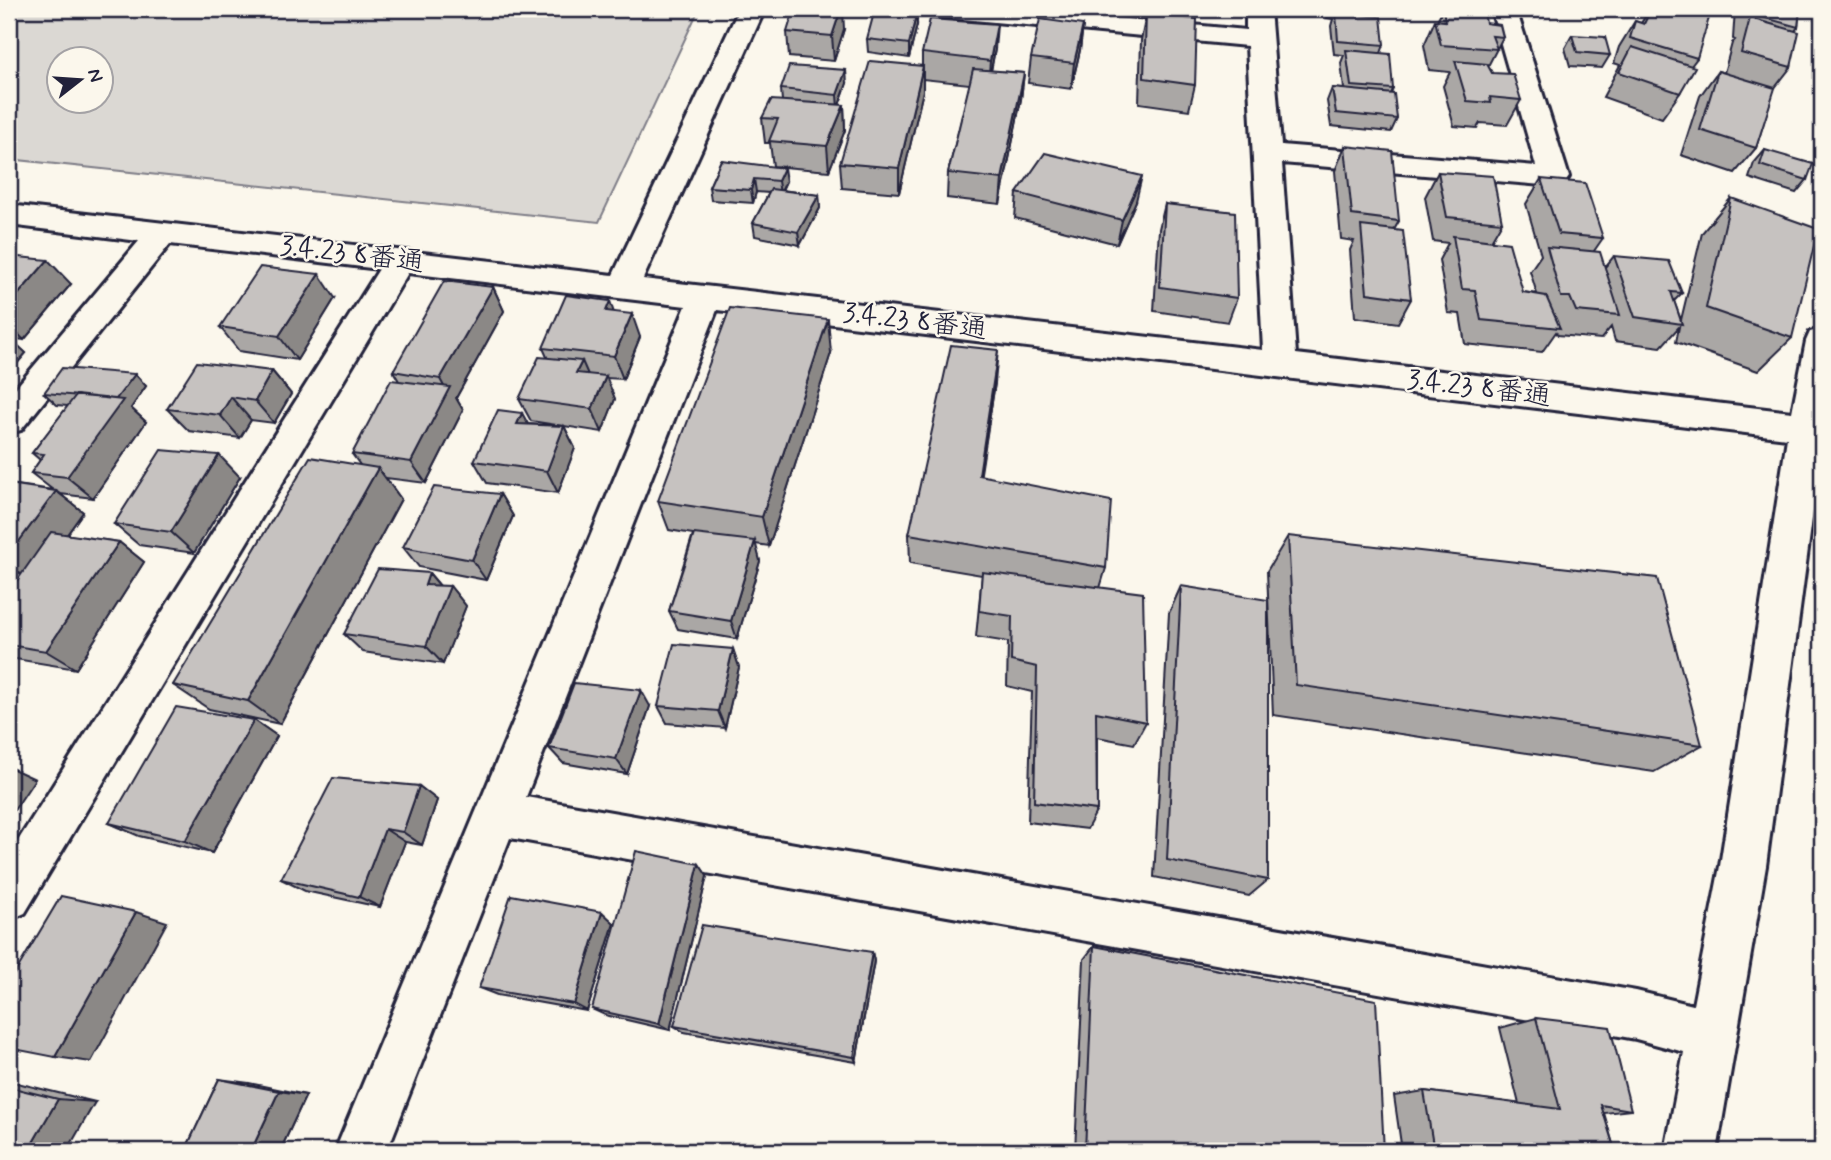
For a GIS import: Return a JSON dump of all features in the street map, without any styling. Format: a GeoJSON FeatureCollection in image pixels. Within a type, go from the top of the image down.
{"type":"FeatureCollection","features":[{"type":"Feature","properties":{"kind":"street"},"geometry":{"type":"LineString","coordinates":[[623,287],[752,9]]}},
{"type":"Feature","properties":{"kind":"street"},"geometry":{"type":"LineString","coordinates":[[942,9],[1260,39]]}},
{"type":"Feature","properties":{"kind":"street"},"geometry":{"type":"LineString","coordinates":[[1258,9],[1280,365]]}},
{"type":"Feature","properties":{"kind":"street"},"geometry":{"type":"LineString","coordinates":[[1267,153],[1554,177],[1504,9]]}},
{"type":"Feature","properties":{"kind":"street","name":"3.4.23 8番通"},"geometry":{"type":"LineString","coordinates":[[9,215],[1814,428]]}},
{"type":"Feature","properties":{"kind":"street"},"geometry":{"type":"LineString","coordinates":[[9,420],[162,233]]}},
{"type":"Feature","properties":{"kind":"street"},"geometry":{"type":"LineString","coordinates":[[9,897],[400,261]]}},
{"type":"Feature","properties":{"kind":"street"},"geometry":{"type":"LineString","coordinates":[[361,1151],[706,297]]}},
{"type":"Feature","properties":{"kind":"street"},"geometry":{"type":"LineString","coordinates":[[1691,1151],[1743,866],[1814,428],[1822,341]]}},
{"type":"Feature","properties":{"kind":"street"},"geometry":{"type":"LineString","coordinates":[[497,814],[1636,1015],[1712,1034]]}},
{"type":"Feature","properties":{"kind":"shaded area"},"geometry":{"type":"Polygon","coordinates":[[[9,9],[699,9],[599,222],[9,159],[9,9]]]}},
{"type":"Feature","properties":{"kind":"building"},"geometry":{"type":"Polygon","coordinates":[[[794,9],[841,9],[832,36],[787,32],[794,9]]]}},
{"type":"Feature","properties":{"kind":"building"},"geometry":{"type":"Polygon","coordinates":[[[875,9],[917,12],[909,44],[867,39],[875,9]]]}},
{"type":"Feature","properties":{"kind":"building"},"geometry":{"type":"Polygon","coordinates":[[[1443,9],[1484,12],[1486,23],[1500,25],[1503,37],[1492,36],[1497,49],[1441,45],[1435,20],[1445,21],[1443,9]]]}},
{"type":"Feature","properties":{"kind":"building"},"geometry":{"type":"Polygon","coordinates":[[[1651,9],[1677,9],[1709,18],[1697,58],[1630,38],[1635,21],[1644,24],[1651,9]]]}},
{"type":"Feature","properties":{"kind":"building"},"geometry":{"type":"Polygon","coordinates":[[[1751,9],[1800,9],[1798,27],[1751,14],[1751,9]]]}},
{"type":"Feature","properties":{"kind":"building"},"geometry":{"type":"Polygon","coordinates":[[[1336,13],[1381,17],[1384,45],[1338,41],[1336,13]]]}},
{"type":"Feature","properties":{"kind":"building"},"geometry":{"type":"Polygon","coordinates":[[[1146,15],[1197,19],[1195,85],[1144,78],[1146,15]]]}},
{"type":"Feature","properties":{"kind":"building"},"geometry":{"type":"Polygon","coordinates":[[[1750,18],[1799,32],[1791,67],[1741,53],[1750,18]]]}},
{"type":"Feature","properties":{"kind":"building"},"geometry":{"type":"Polygon","coordinates":[[[930,19],[997,24],[990,61],[922,53],[930,19]]]}},
{"type":"Feature","properties":{"kind":"building"},"geometry":{"type":"Polygon","coordinates":[[[1040,19],[1083,25],[1074,63],[1031,58],[1040,19]]]}},
{"type":"Feature","properties":{"kind":"building"},"geometry":{"type":"Polygon","coordinates":[[[1572,35],[1605,37],[1610,55],[1577,52],[1572,35]]]}},
{"type":"Feature","properties":{"kind":"building"},"geometry":{"type":"Polygon","coordinates":[[[1632,47],[1695,67],[1680,93],[1619,72],[1632,47]]]}},
{"type":"Feature","properties":{"kind":"building"},"geometry":{"type":"Polygon","coordinates":[[[1346,50],[1390,54],[1393,89],[1351,86],[1346,50]]]}},
{"type":"Feature","properties":{"kind":"building"},"geometry":{"type":"Polygon","coordinates":[[[870,61],[923,66],[899,168],[840,163],[870,61]]]}},
{"type":"Feature","properties":{"kind":"building"},"geometry":{"type":"Polygon","coordinates":[[[1455,61],[1487,64],[1492,73],[1513,74],[1521,100],[1490,97],[1491,103],[1467,101],[1455,61]]]}},
{"type":"Feature","properties":{"kind":"building"},"geometry":{"type":"Polygon","coordinates":[[[789,66],[846,70],[837,95],[781,89],[789,66]]]}},
{"type":"Feature","properties":{"kind":"building"},"geometry":{"type":"Polygon","coordinates":[[[973,69],[1024,73],[1002,179],[948,173],[973,69]]]}},
{"type":"Feature","properties":{"kind":"building"},"geometry":{"type":"Polygon","coordinates":[[[1718,71],[1775,88],[1756,148],[1700,130],[1718,71]]]}},
{"type":"Feature","properties":{"kind":"building"},"geometry":{"type":"Polygon","coordinates":[[[1332,88],[1394,94],[1397,119],[1336,113],[1332,88]]]}},
{"type":"Feature","properties":{"kind":"building"},"geometry":{"type":"Polygon","coordinates":[[[771,100],[844,105],[827,146],[769,141],[778,119],[762,118],[771,100]]]}},
{"type":"Feature","properties":{"kind":"building"},"geometry":{"type":"Polygon","coordinates":[[[1345,146],[1392,151],[1399,221],[1352,215],[1345,146]]]}},
{"type":"Feature","properties":{"kind":"building"},"geometry":{"type":"Polygon","coordinates":[[[1765,150],[1813,164],[1807,180],[1760,165],[1765,150]]]}},
{"type":"Feature","properties":{"kind":"building"},"geometry":{"type":"Polygon","coordinates":[[[1045,153],[1142,176],[1122,220],[1017,193],[1045,153]]]}},
{"type":"Feature","properties":{"kind":"building"},"geometry":{"type":"Polygon","coordinates":[[[721,160],[784,168],[778,181],[754,179],[751,190],[709,187],[721,160]]]}},
{"type":"Feature","properties":{"kind":"building"},"geometry":{"type":"Polygon","coordinates":[[[1438,172],[1493,176],[1502,222],[1447,217],[1438,172]]]}},
{"type":"Feature","properties":{"kind":"building"},"geometry":{"type":"Polygon","coordinates":[[[1541,179],[1585,183],[1603,238],[1559,234],[1541,179]]]}},
{"type":"Feature","properties":{"kind":"building"},"geometry":{"type":"Polygon","coordinates":[[[771,189],[819,195],[798,232],[753,223],[771,189]]]}},
{"type":"Feature","properties":{"kind":"building"},"geometry":{"type":"Polygon","coordinates":[[[1731,198],[1818,229],[1792,338],[1706,308],[1731,198]]]}},
{"type":"Feature","properties":{"kind":"building"},"geometry":{"type":"Polygon","coordinates":[[[1165,204],[1235,212],[1237,298],[1160,287],[1165,204]]]}},
{"type":"Feature","properties":{"kind":"building"},"geometry":{"type":"Polygon","coordinates":[[[1361,226],[1403,231],[1411,299],[1367,293],[1361,226]]]}},
{"type":"Feature","properties":{"kind":"building"},"geometry":{"type":"Polygon","coordinates":[[[1453,236],[1509,243],[1523,292],[1546,296],[1560,328],[1481,320],[1475,290],[1462,289],[1453,236]]]}},
{"type":"Feature","properties":{"kind":"building"},"geometry":{"type":"Polygon","coordinates":[[[1547,247],[1600,252],[1620,315],[1576,311],[1570,297],[1561,297],[1547,247]]]}},
{"type":"Feature","properties":{"kind":"building"},"geometry":{"type":"Polygon","coordinates":[[[9,256],[48,260],[9,305],[9,256]]]}},
{"type":"Feature","properties":{"kind":"building"},"geometry":{"type":"Polygon","coordinates":[[[1614,256],[1669,261],[1682,293],[1671,292],[1682,324],[1635,317],[1614,256]]]}},
{"type":"Feature","properties":{"kind":"building"},"geometry":{"type":"Polygon","coordinates":[[[260,267],[319,274],[279,336],[220,327],[260,267]]]}},
{"type":"Feature","properties":{"kind":"building"},"geometry":{"type":"Polygon","coordinates":[[[444,281],[493,287],[440,379],[393,371],[444,281]]]}},
{"type":"Feature","properties":{"kind":"building"},"geometry":{"type":"Polygon","coordinates":[[[566,295],[610,301],[606,311],[632,314],[614,356],[543,348],[566,295]]]}},
{"type":"Feature","properties":{"kind":"building"},"geometry":{"type":"Polygon","coordinates":[[[730,308],[828,319],[762,517],[658,501],[730,308]]]}},
{"type":"Feature","properties":{"kind":"building"},"geometry":{"type":"Polygon","coordinates":[[[951,345],[998,350],[979,475],[1111,501],[1106,568],[909,534],[951,345]]]}},
{"type":"Feature","properties":{"kind":"building"},"geometry":{"type":"Polygon","coordinates":[[[539,357],[582,361],[576,373],[606,376],[592,409],[519,399],[539,357]]]}},
{"type":"Feature","properties":{"kind":"building"},"geometry":{"type":"Polygon","coordinates":[[[197,362],[272,371],[255,401],[231,397],[220,415],[167,409],[197,362]]]}},
{"type":"Feature","properties":{"kind":"building"},"geometry":{"type":"Polygon","coordinates":[[[62,368],[135,374],[116,399],[44,393],[62,368]]]}},
{"type":"Feature","properties":{"kind":"building"},"geometry":{"type":"Polygon","coordinates":[[[391,380],[450,387],[411,462],[352,454],[391,380]]]}},
{"type":"Feature","properties":{"kind":"building"},"geometry":{"type":"Polygon","coordinates":[[[76,395],[123,400],[67,477],[31,473],[44,454],[32,453],[76,395]]]}},
{"type":"Feature","properties":{"kind":"building"},"geometry":{"type":"Polygon","coordinates":[[[498,410],[522,413],[517,424],[564,426],[547,471],[474,461],[498,410]]]}},
{"type":"Feature","properties":{"kind":"building"},"geometry":{"type":"Polygon","coordinates":[[[161,450],[219,455],[171,532],[114,524],[161,450]]]}},
{"type":"Feature","properties":{"kind":"building"},"geometry":{"type":"Polygon","coordinates":[[[310,457],[378,468],[248,701],[173,685],[310,457]]]}},
{"type":"Feature","properties":{"kind":"building"},"geometry":{"type":"Polygon","coordinates":[[[9,484],[56,491],[9,555],[9,484]]]}},
{"type":"Feature","properties":{"kind":"building"},"geometry":{"type":"Polygon","coordinates":[[[434,487],[500,494],[472,560],[403,547],[434,487]]]}},
{"type":"Feature","properties":{"kind":"building"},"geometry":{"type":"Polygon","coordinates":[[[51,532],[119,542],[46,651],[9,645],[9,592],[51,532]]]}},
{"type":"Feature","properties":{"kind":"building"},"geometry":{"type":"Polygon","coordinates":[[[694,534],[755,541],[731,621],[669,611],[694,534]]]}},
{"type":"Feature","properties":{"kind":"building"},"geometry":{"type":"Polygon","coordinates":[[[1288,536],[1657,578],[1702,745],[1296,685],[1288,536]]]}},
{"type":"Feature","properties":{"kind":"building"},"geometry":{"type":"Polygon","coordinates":[[[378,569],[429,573],[425,585],[450,586],[426,646],[344,634],[378,569]]]}},
{"type":"Feature","properties":{"kind":"building"},"geometry":{"type":"Polygon","coordinates":[[[982,572],[1143,593],[1146,722],[1096,712],[1097,810],[1034,802],[1037,667],[1011,661],[1012,616],[979,611],[982,572]]]}},
{"type":"Feature","properties":{"kind":"building"},"geometry":{"type":"Polygon","coordinates":[[[1181,586],[1268,600],[1268,880],[1167,860],[1181,586]]]}},
{"type":"Feature","properties":{"kind":"building"},"geometry":{"type":"Polygon","coordinates":[[[674,644],[733,649],[718,711],[658,706],[674,644]]]}},
{"type":"Feature","properties":{"kind":"building"},"geometry":{"type":"Polygon","coordinates":[[[574,683],[641,690],[616,759],[549,748],[574,683]]]}},
{"type":"Feature","properties":{"kind":"building"},"geometry":{"type":"Polygon","coordinates":[[[176,707],[254,720],[185,841],[109,823],[176,707]]]}},
{"type":"Feature","properties":{"kind":"building"},"geometry":{"type":"Polygon","coordinates":[[[333,778],[419,786],[403,832],[385,829],[359,897],[281,879],[333,778]]]}},
{"type":"Feature","properties":{"kind":"building"},"geometry":{"type":"Polygon","coordinates":[[[636,851],[699,864],[659,1024],[592,1009],[636,851]]]}},
{"type":"Feature","properties":{"kind":"building"},"geometry":{"type":"Polygon","coordinates":[[[511,895],[602,912],[574,1004],[479,988],[511,895]]]}},
{"type":"Feature","properties":{"kind":"building"},"geometry":{"type":"Polygon","coordinates":[[[61,896],[136,912],[55,1057],[9,1048],[9,983],[61,896]]]}},
{"type":"Feature","properties":{"kind":"building"},"geometry":{"type":"Polygon","coordinates":[[[702,925],[872,952],[854,1057],[674,1026],[702,925]]]}},
{"type":"Feature","properties":{"kind":"building"},"geometry":{"type":"Polygon","coordinates":[[[1094,946],[1376,1000],[1384,1151],[1085,1151],[1094,946]]]}},
{"type":"Feature","properties":{"kind":"building"},"geometry":{"type":"Polygon","coordinates":[[[1536,1018],[1610,1027],[1631,1110],[1601,1105],[1615,1151],[1434,1151],[1424,1091],[1560,1109],[1536,1018]]]}},
{"type":"Feature","properties":{"kind":"building"},"geometry":{"type":"Polygon","coordinates":[[[219,1079],[279,1091],[251,1151],[185,1151],[219,1079]]]}},
{"type":"Feature","properties":{"kind":"building"},"geometry":{"type":"Polygon","coordinates":[[[9,1087],[58,1099],[28,1151],[9,1151],[9,1087]]]}}]}
